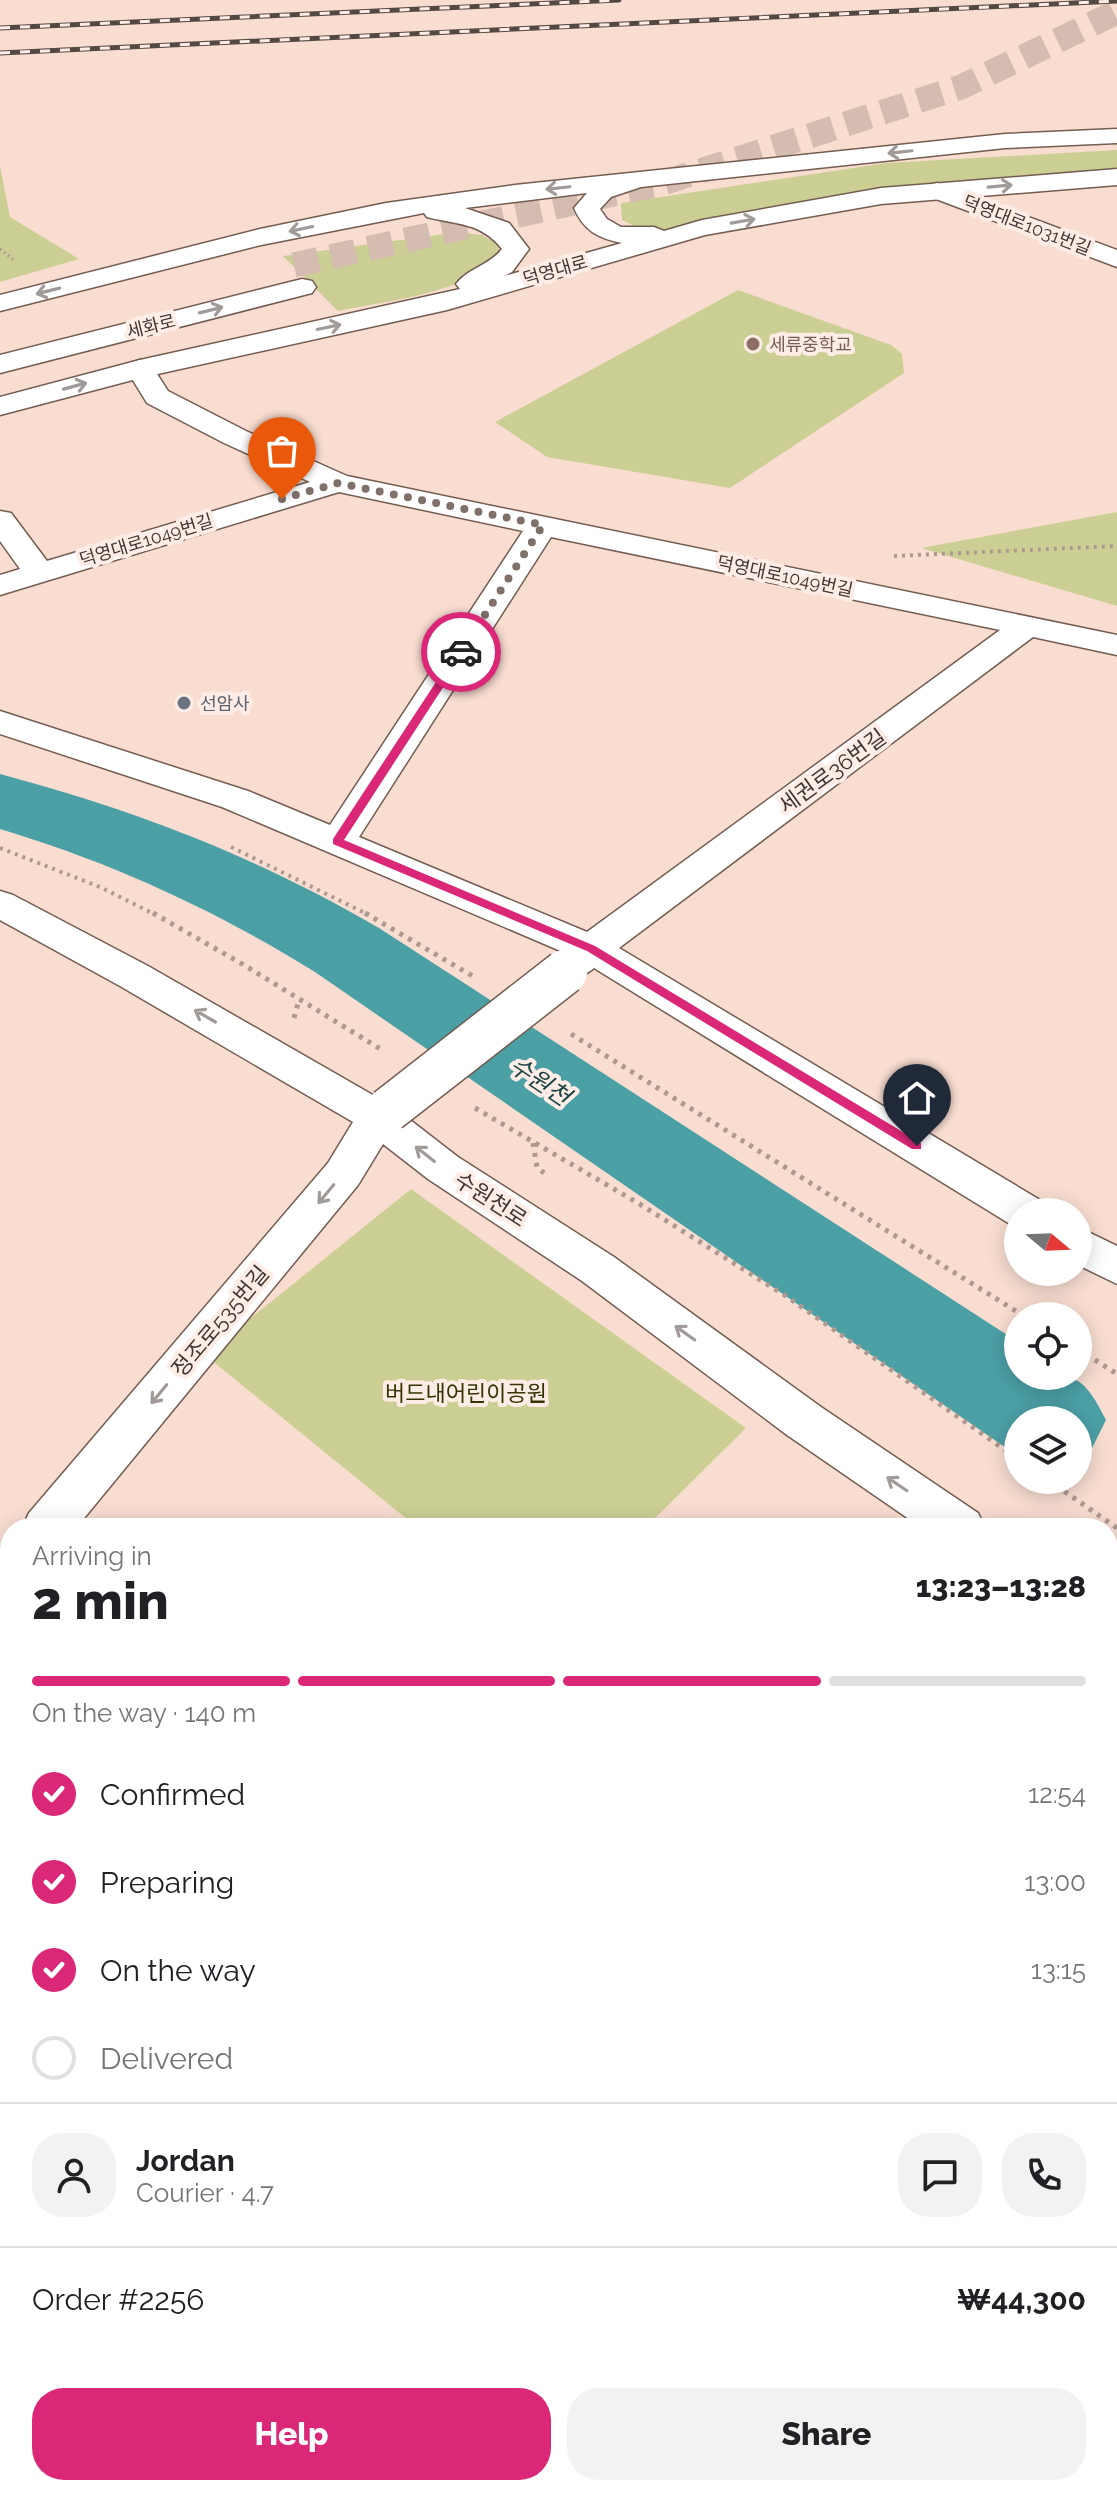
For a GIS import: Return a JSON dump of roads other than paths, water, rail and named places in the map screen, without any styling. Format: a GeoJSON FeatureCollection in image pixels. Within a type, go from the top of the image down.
{"type":"FeatureCollection","features":[{"type":"Feature","properties":{"kind":"street"},"geometry":{"type":"LineString","coordinates":[[0,303],[260,237],[386,211],[664,177],[1005,141],[1117,136]]}},
{"type":"Feature","properties":{"kind":"street"},"geometry":{"type":"LineString","coordinates":[[664,177],[602,192],[587,208],[590,218],[597,226],[615,234],[641,237],[702,228]]}},
{"type":"Feature","properties":{"kind":"street","name":"덕영대로"},"geometry":{"type":"LineString","coordinates":[[0,406],[140,369],[437,304],[702,228],[881,196],[1117,177]]}},
{"type":"Feature","properties":{"kind":"street","name":"덕영대로1031번길"},"geometry":{"type":"LineString","coordinates":[[937,191],[1117,259]]}},
{"type":"Feature","properties":{"kind":"street"},"geometry":{"type":"LineString","coordinates":[[386,211],[456,213],[500,229],[516,249],[503,266],[437,304]]}},
{"type":"Feature","properties":{"kind":"street","name":"세화로"},"geometry":{"type":"LineString","coordinates":[[0,338],[298,276],[0,364]]}},
{"type":"Feature","properties":{"kind":"street","name":"덕영대로1049번길"},"geometry":{"type":"LineString","coordinates":[[140,369],[157,397],[235,437],[338,483],[1027,626]]}},
{"type":"Feature","properties":{"kind":"street","name":"덕영대로1049번길"},"geometry":{"type":"LineString","coordinates":[[0,585],[338,483]]}},
{"type":"Feature","properties":{"kind":"street"},"geometry":{"type":"LineString","coordinates":[[0,520],[40,573]]}},
{"type":"Feature","properties":{"kind":"street"},"geometry":{"type":"LineString","coordinates":[[337,842],[543,525]]}},
{"type":"Feature","properties":{"kind":"street"},"geometry":{"type":"LineString","coordinates":[[1027,626],[1117,645]]}},
{"type":"Feature","properties":{"kind":"street","name":"세권로36번길"},"geometry":{"type":"LineString","coordinates":[[383,1113],[578,960],[1027,626]]}},
{"type":"Feature","properties":{"kind":"street"},"geometry":{"type":"LineString","coordinates":[[0,722],[235,799],[337,842],[578,960],[1004,1200]]}},
{"type":"Feature","properties":{"kind":"street","name":"수원천로"},"geometry":{"type":"LineString","coordinates":[[0,904],[383,1113],[443,1168],[598,1269],[804,1421],[946,1518]]}},
{"type":"Feature","properties":{"kind":"street","name":"정조로535번길"},"geometry":{"type":"LineString","coordinates":[[54,1518],[343,1174],[383,1113]]}},
{"type":"Feature","properties":{"kind":"street"},"geometry":{"type":"LineString","coordinates":[[1092,1252],[1117,1267]]}},
{"type":"Feature","properties":{"kind":"waterway","name":"수원천"},"geometry":{"type":"LineString","coordinates":[[0,801],[157,852],[321,934],[1030,1406]]}},
{"type":"Feature","properties":{"kind":"tunnel"},"geometry":{"type":"LineString","coordinates":[[294,265],[663,183],[961,87],[1117,12]]}},
{"type":"Feature","properties":{"kind":"railway"},"geometry":{"type":"LineString","coordinates":[[0,28],[619,0]]}},
{"type":"Feature","properties":{"kind":"railway"},"geometry":{"type":"LineString","coordinates":[[0,53],[1117,1]]}},
{"type":"Feature","properties":{"kind":"place","name":"세류중학교"},"geometry":{"type":"Point","coordinates":[753,344]}},
{"type":"Feature","properties":{"kind":"place","name":"선암사"},"geometry":{"type":"Point","coordinates":[184,703]}},
{"type":"Feature","properties":{"kind":"park label","name":"버드내어린이공원"},"geometry":{"type":"Point","coordinates":[466,1393]}}]}
